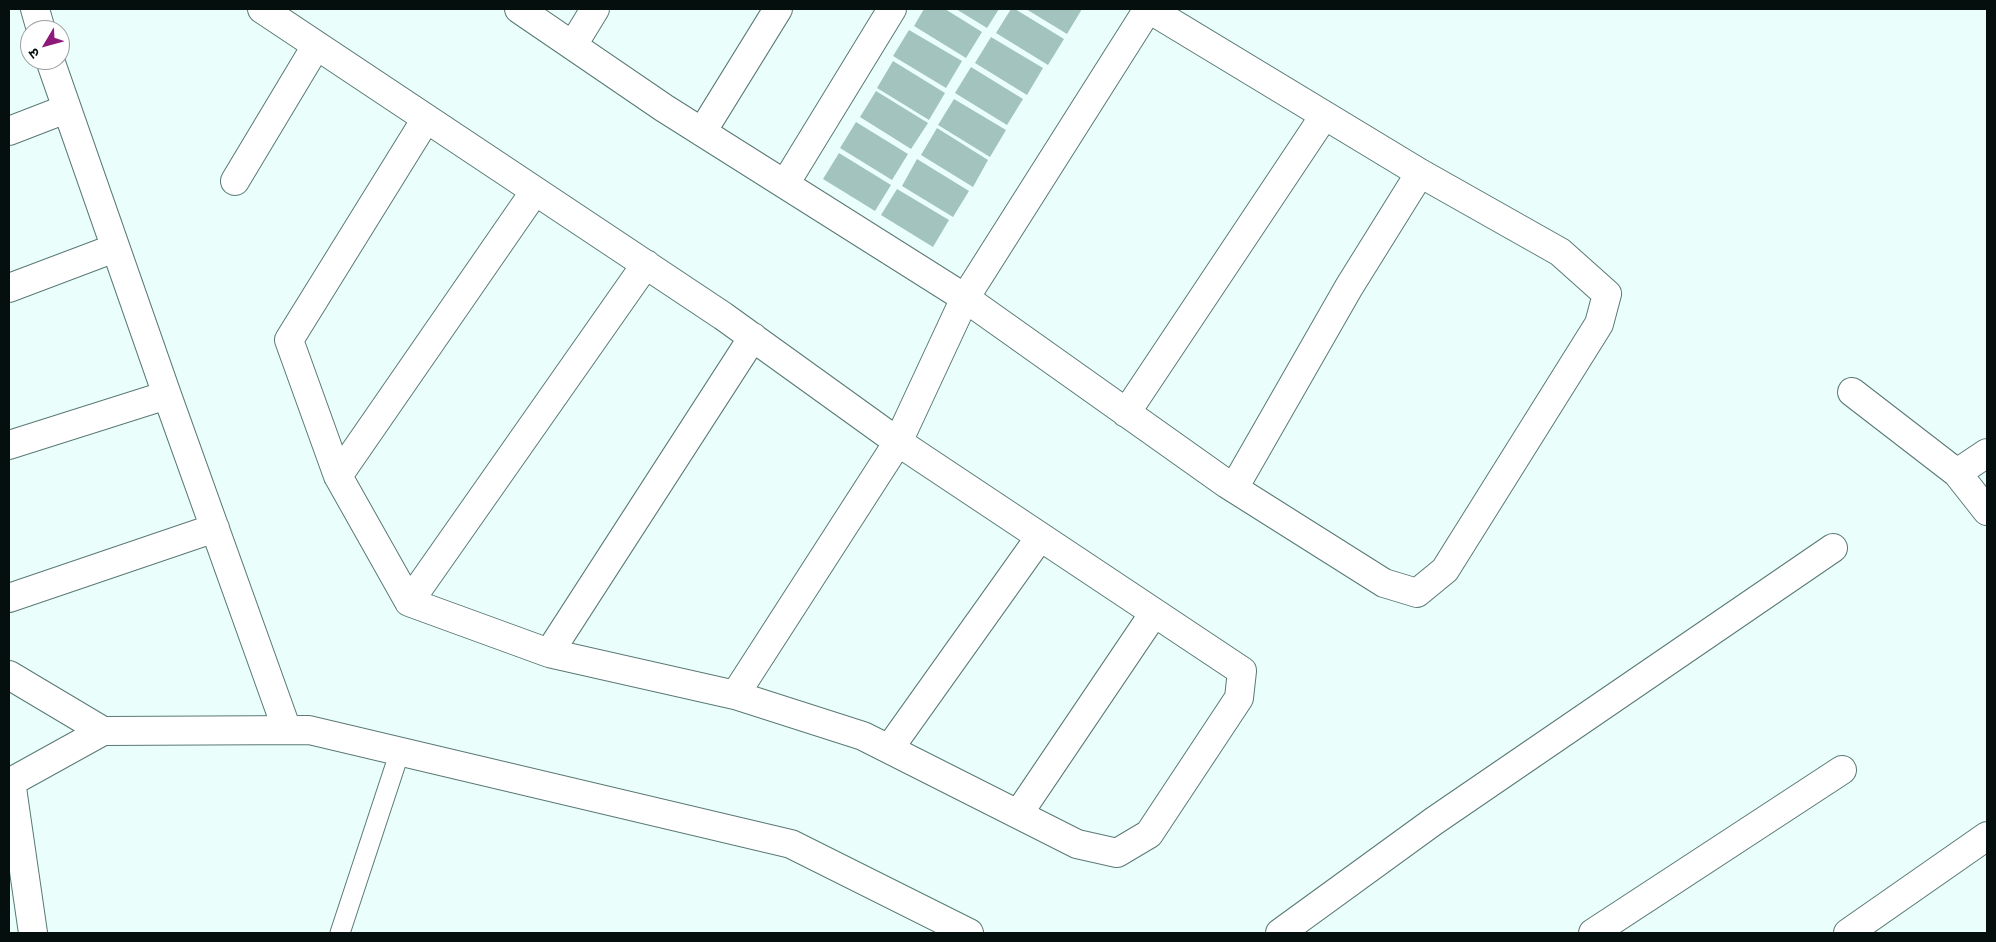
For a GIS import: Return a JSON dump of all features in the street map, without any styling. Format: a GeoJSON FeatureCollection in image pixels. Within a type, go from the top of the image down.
{"type":"FeatureCollection","features":[{"type":"Feature","properties":{"kind":"street"},"geometry":{"type":"LineString","coordinates":[[262,9],[646,264],[753,337],[898,442],[1242,671],[1239,698],[1149,834],[1117,853],[1077,844],[1019,813],[863,736],[735,695],[549,653],[409,602],[338,476],[289,340],[426,119]]}},
{"type":"Feature","properties":{"kind":"street"},"geometry":{"type":"LineString","coordinates":[[519,9],[702,132],[965,298],[1234,488],[1384,582],[1417,594],[1445,570],[1600,324],[1606,294],[1560,252],[1420,173],[1149,9],[965,298],[898,442],[735,695]]}},
{"type":"Feature","properties":{"kind":"street"},"geometry":{"type":"LineString","coordinates":[[573,45],[595,9]]}},
{"type":"Feature","properties":{"kind":"street"},"geometry":{"type":"LineString","coordinates":[[702,132],[778,9]]}},
{"type":"Feature","properties":{"kind":"street"},"geometry":{"type":"LineString","coordinates":[[785,184],[892,9]]}},
{"type":"Feature","properties":{"kind":"street"},"geometry":{"type":"LineString","coordinates":[[235,181],[316,46]]}},
{"type":"Feature","properties":{"kind":"street"},"geometry":{"type":"LineString","coordinates":[[53,70],[287,730]]}},
{"type":"Feature","properties":{"kind":"street"},"geometry":{"type":"LineString","coordinates":[[9,131],[66,109]]}},
{"type":"Feature","properties":{"kind":"street"},"geometry":{"type":"LineString","coordinates":[[1126,413],[1324,116]]}},
{"type":"Feature","properties":{"kind":"street"},"geometry":{"type":"LineString","coordinates":[[1234,488],[1350,287],[1420,173]]}},
{"type":"Feature","properties":{"kind":"street"},"geometry":{"type":"LineString","coordinates":[[338,476],[535,191]]}},
{"type":"Feature","properties":{"kind":"street"},"geometry":{"type":"LineString","coordinates":[[9,288],[115,248]]}},
{"type":"Feature","properties":{"kind":"street"},"geometry":{"type":"LineString","coordinates":[[409,602],[646,264]]}},
{"type":"Feature","properties":{"kind":"street"},"geometry":{"type":"LineString","coordinates":[[549,653],[753,337]]}},
{"type":"Feature","properties":{"kind":"street"},"geometry":{"type":"LineString","coordinates":[[1852,392],[1957,473],[1987,510]]}},
{"type":"Feature","properties":{"kind":"street"},"geometry":{"type":"LineString","coordinates":[[9,445],[167,395]]}},
{"type":"Feature","properties":{"kind":"street"},"geometry":{"type":"LineString","coordinates":[[1957,473],[1987,453]]}},
{"type":"Feature","properties":{"kind":"street"},"geometry":{"type":"LineString","coordinates":[[9,598],[215,528]]}},
{"type":"Feature","properties":{"kind":"street"},"geometry":{"type":"LineString","coordinates":[[889,749],[1040,537]]}},
{"type":"Feature","properties":{"kind":"street"},"geometry":{"type":"LineString","coordinates":[[1280,933],[1434,820],[1833,548]]}},
{"type":"Feature","properties":{"kind":"street"},"geometry":{"type":"LineString","coordinates":[[1019,813],[1154,613]]}},
{"type":"Feature","properties":{"kind":"street"},"geometry":{"type":"LineString","coordinates":[[9,675],[103,731]]}},
{"type":"Feature","properties":{"kind":"street"},"geometry":{"type":"LineString","coordinates":[[33,933],[10,782],[103,731],[309,730],[791,844],[969,933]]}},
{"type":"Feature","properties":{"kind":"street"},"geometry":{"type":"LineString","coordinates":[[1593,933],[1842,770]]}},
{"type":"Feature","properties":{"kind":"street"},"geometry":{"type":"LineString","coordinates":[[1848,933],[1987,836]]}},
{"type":"Feature","properties":{"kind":"lane"},"geometry":{"type":"LineString","coordinates":[[340,933],[400,752]]}},
{"type":"Feature","properties":{"kind":"building"},"geometry":{"type":"Polygon","coordinates":[[[924,9],[945,9],[982,32],[966,58],[914,26],[924,9]]]}},
{"type":"Feature","properties":{"kind":"building"},"geometry":{"type":"Polygon","coordinates":[[[956,9],[999,9],[987,28],[956,9]]]}},
{"type":"Feature","properties":{"kind":"building"},"geometry":{"type":"Polygon","coordinates":[[[1011,9],[1015,9],[1064,39],[1048,65],[996,33],[1011,9]]]}},
{"type":"Feature","properties":{"kind":"building"},"geometry":{"type":"Polygon","coordinates":[[[1026,9],[1082,9],[1067,34],[1026,9]]]}},
{"type":"Feature","properties":{"kind":"building"},"geometry":{"type":"Polygon","coordinates":[[[909,30],[962,61],[946,88],[893,56],[909,30]]]}},
{"type":"Feature","properties":{"kind":"building"},"geometry":{"type":"Polygon","coordinates":[[[991,37],[1043,68],[1027,95],[975,63],[991,37]]]}},
{"type":"Feature","properties":{"kind":"building"},"geometry":{"type":"Polygon","coordinates":[[[893,61],[945,93],[929,120],[877,88],[893,61]]]}},
{"type":"Feature","properties":{"kind":"building"},"geometry":{"type":"Polygon","coordinates":[[[971,67],[1023,99],[1007,125],[955,93],[971,67]]]}},
{"type":"Feature","properties":{"kind":"building"},"geometry":{"type":"Polygon","coordinates":[[[876,91],[928,123],[911,149],[860,117],[876,91]]]}},
{"type":"Feature","properties":{"kind":"building"},"geometry":{"type":"Polygon","coordinates":[[[954,99],[1006,130],[990,157],[938,125],[954,99]]]}},
{"type":"Feature","properties":{"kind":"building"},"geometry":{"type":"Polygon","coordinates":[[[856,122],[908,154],[892,180],[840,148],[856,122]]]}},
{"type":"Feature","properties":{"kind":"building"},"geometry":{"type":"Polygon","coordinates":[[[937,128],[988,160],[973,187],[921,155],[937,128]]]}},
{"type":"Feature","properties":{"kind":"building"},"geometry":{"type":"Polygon","coordinates":[[[839,153],[891,185],[875,211],[823,179],[839,153]]]}},
{"type":"Feature","properties":{"kind":"building"},"geometry":{"type":"Polygon","coordinates":[[[917,159],[969,191],[953,217],[902,186],[917,159]]]}},
{"type":"Feature","properties":{"kind":"building"},"geometry":{"type":"Polygon","coordinates":[[[897,189],[949,220],[933,247],[881,215],[897,189]]]}}]}
